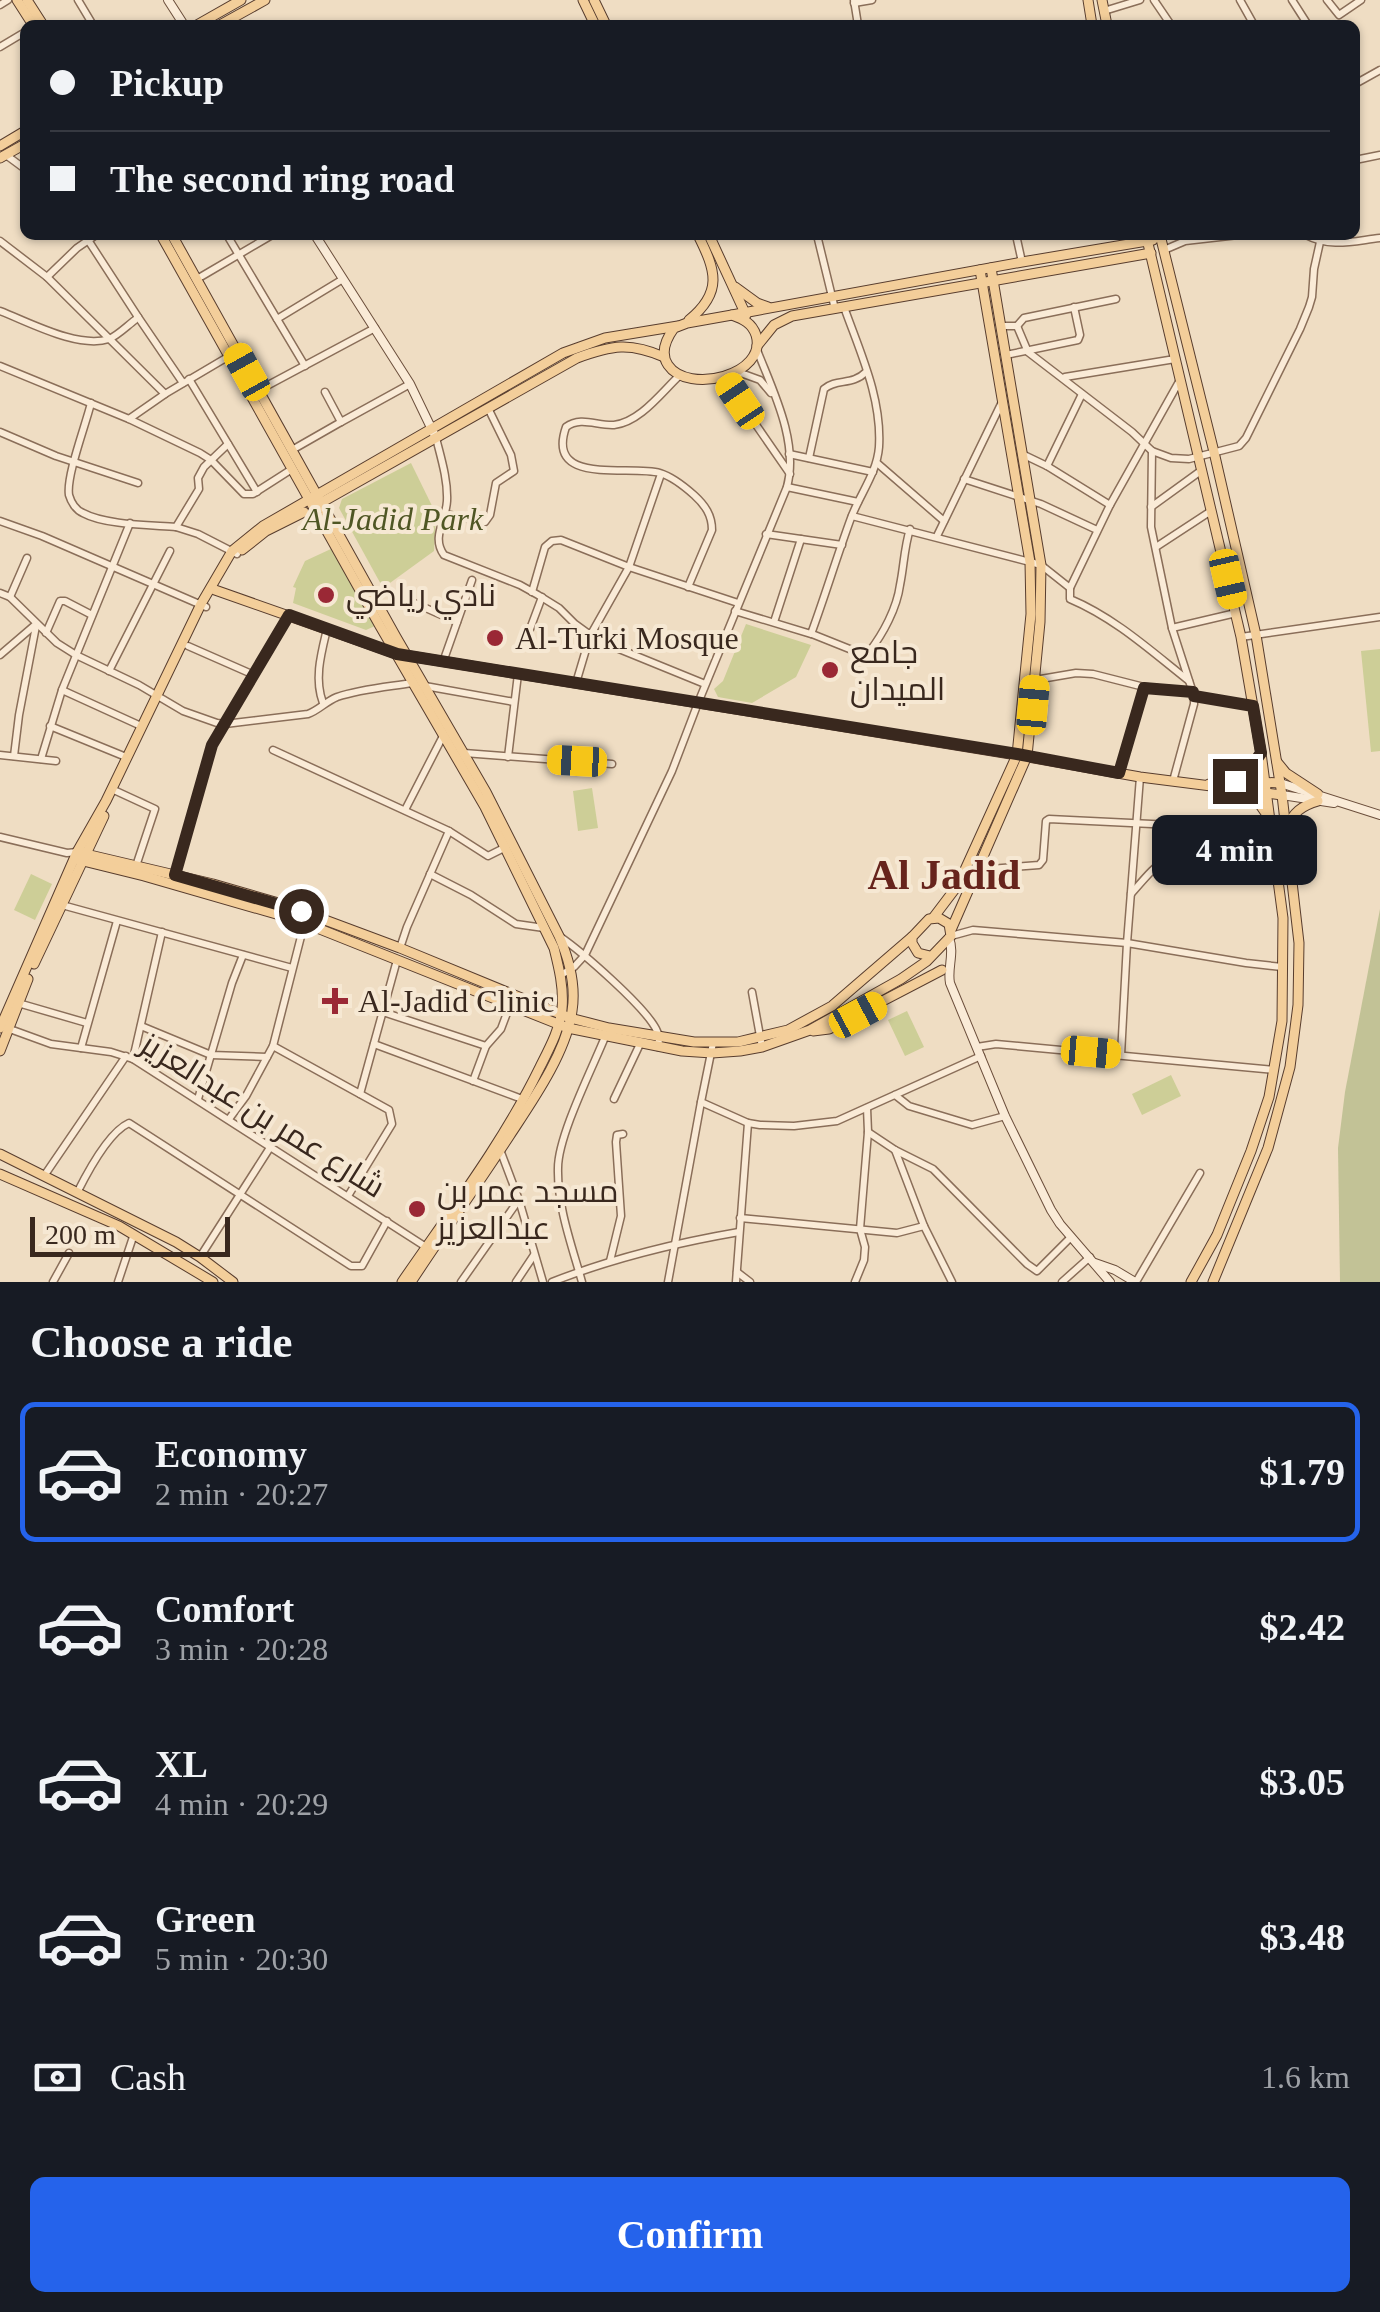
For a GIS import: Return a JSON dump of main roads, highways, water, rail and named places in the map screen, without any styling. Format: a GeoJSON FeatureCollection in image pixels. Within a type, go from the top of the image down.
{"type":"FeatureCollection","features":[{"type":"Feature","properties":{"kind":"main road"},"geometry":{"type":"LineString","coordinates":[[206,20],[242,0]]}},
{"type":"Feature","properties":{"kind":"main road"},"geometry":{"type":"LineString","coordinates":[[229,20],[264,0]]}},
{"type":"Feature","properties":{"kind":"main road"},"geometry":{"type":"LineString","coordinates":[[164,240],[292,450],[380,626],[402,654]]}},
{"type":"Feature","properties":{"kind":"main road"},"geometry":{"type":"LineString","coordinates":[[175,240],[292,468],[316,500],[506,847],[565,972]]}},
{"type":"Feature","properties":{"kind":"main road"},"geometry":{"type":"LineString","coordinates":[[664,358],[667,340],[707,304],[713,284],[712,263],[700,240]]}},
{"type":"Feature","properties":{"kind":"main road"},"geometry":{"type":"LineString","coordinates":[[711,240],[754,332],[757,348]]}},
{"type":"Feature","properties":{"kind":"main road"},"geometry":{"type":"LineString","coordinates":[[989,276],[1022,262],[1137,240]]}},
{"type":"Feature","properties":{"kind":"main road"},"geometry":{"type":"LineString","coordinates":[[1147,240],[1241,637],[1283,918],[1282,1021],[1261,1126],[1217,1235],[1191,1282]]}},
{"type":"Feature","properties":{"kind":"main road"},"geometry":{"type":"LineString","coordinates":[[1161,240],[1256,635],[1282,794],[1298,944],[1298,1004],[1290,1067],[1268,1148],[1213,1282]]}},
{"type":"Feature","properties":{"kind":"main road"},"geometry":{"type":"LineString","coordinates":[[434,433],[593,352],[626,346],[664,358],[679,376],[692,380],[723,376],[738,372],[782,320],[989,276],[1164,250]]}},
{"type":"Feature","properties":{"kind":"main road"},"geometry":{"type":"LineString","coordinates":[[2,1026],[18,1003],[78,856],[116,791],[204,605],[235,552],[255,531],[434,433],[576,347],[682,324],[732,316],[746,318],[770,308],[980,270],[989,276],[1000,326],[1022,454],[1024,500]]}},
{"type":"Feature","properties":{"kind":"main road"},"geometry":{"type":"LineString","coordinates":[[810,1030],[901,979],[951,934],[1022,755],[1035,680],[1041,602],[1002,402],[989,276]]}},
{"type":"Feature","properties":{"kind":"main road"},"geometry":{"type":"LineString","coordinates":[[733,286],[770,308]]}},
{"type":"Feature","properties":{"kind":"main road"},"geometry":{"type":"LineString","coordinates":[[0,1051],[2,1026],[78,856],[141,726],[188,646],[204,605],[235,552],[304,512]]}},
{"type":"Feature","properties":{"kind":"main road"},"geometry":{"type":"LineString","coordinates":[[761,1042],[832,1006],[934,918],[958,885],[1022,755],[1035,564]]}},
{"type":"Feature","properties":{"kind":"main road"},"geometry":{"type":"LineString","coordinates":[[215,590],[402,654],[443,662],[1140,777],[1265,787],[1282,794]]}},
{"type":"Feature","properties":{"kind":"main road"},"geometry":{"type":"LineString","coordinates":[[366,642],[376,636],[380,626]]}},
{"type":"Feature","properties":{"kind":"main road"},"geometry":{"type":"LineString","coordinates":[[402,1282],[538,1090],[572,1003],[559,936],[486,792],[419,684]]}},
{"type":"Feature","properties":{"kind":"main road"},"geometry":{"type":"LineString","coordinates":[[1235,785],[1261,753]]}},
{"type":"Feature","properties":{"kind":"main road"},"geometry":{"type":"LineString","coordinates":[[1276,761],[1318,798],[1298,810],[1285,830]]}},
{"type":"Feature","properties":{"kind":"main road"},"geometry":{"type":"LineString","coordinates":[[1265,787],[1280,783]]}},
{"type":"Feature","properties":{"kind":"main road"},"geometry":{"type":"LineString","coordinates":[[1235,785],[1256,800],[1268,817]]}},
{"type":"Feature","properties":{"kind":"main road"},"geometry":{"type":"LineString","coordinates":[[78,856],[136,866],[262,898],[605,1037],[640,1044],[659,1042]]}},
{"type":"Feature","properties":{"kind":"main road"},"geometry":{"type":"LineString","coordinates":[[78,856],[305,918]]}},
{"type":"Feature","properties":{"kind":"main road"},"geometry":{"type":"LineString","coordinates":[[934,918],[945,920],[951,934]]}},
{"type":"Feature","properties":{"kind":"main road"},"geometry":{"type":"LineString","coordinates":[[912,938],[918,953],[931,956]]}},
{"type":"Feature","properties":{"kind":"main road"},"geometry":{"type":"LineString","coordinates":[[399,953],[510,1005],[565,1022],[659,1042],[712,1048],[829,1030],[945,972]]}},
{"type":"Feature","properties":{"kind":"main road"},"geometry":{"type":"LineString","coordinates":[[411,1282],[499,1146],[565,1022]]}},
{"type":"Feature","properties":{"kind":"main road"},"geometry":{"type":"LineString","coordinates":[[2,1153],[160,1234],[233,1282]]}},
{"type":"Feature","properties":{"kind":"main road"},"geometry":{"type":"LineString","coordinates":[[0,1174],[134,1234],[213,1282]]}},
{"type":"Feature","properties":{"kind":"main road"},"geometry":{"type":"LineString","coordinates":[[154,1245],[160,1234]]}},
{"type":"Feature","properties":{"kind":"place","name":"نادي رياضي"},"geometry":{"type":"Point","coordinates":[326,595]}},
{"type":"Feature","properties":{"kind":"place","name":"Al-Turki Mosque"},"geometry":{"type":"Point","coordinates":[495,638]}},
{"type":"Feature","properties":{"kind":"place","name":"جامع الميدان"},"geometry":{"type":"Point","coordinates":[830,670]}},
{"type":"Feature","properties":{"kind":"place","name":"Al-Jadid Clinic"},"geometry":{"type":"Point","coordinates":[335,1001]}},
{"type":"Feature","properties":{"kind":"place","name":"مسجد عمر بن عبدالعزيز"},"geometry":{"type":"Point","coordinates":[417,1209]}},
{"type":"Feature","properties":{"kind":"district","name":"Al Jadid"},"geometry":{"type":"Point","coordinates":[944,875]}},
{"type":"Feature","properties":{"kind":"park label","name":"Al-Jadid Park"},"geometry":{"type":"Point","coordinates":[393,519]}}]}
